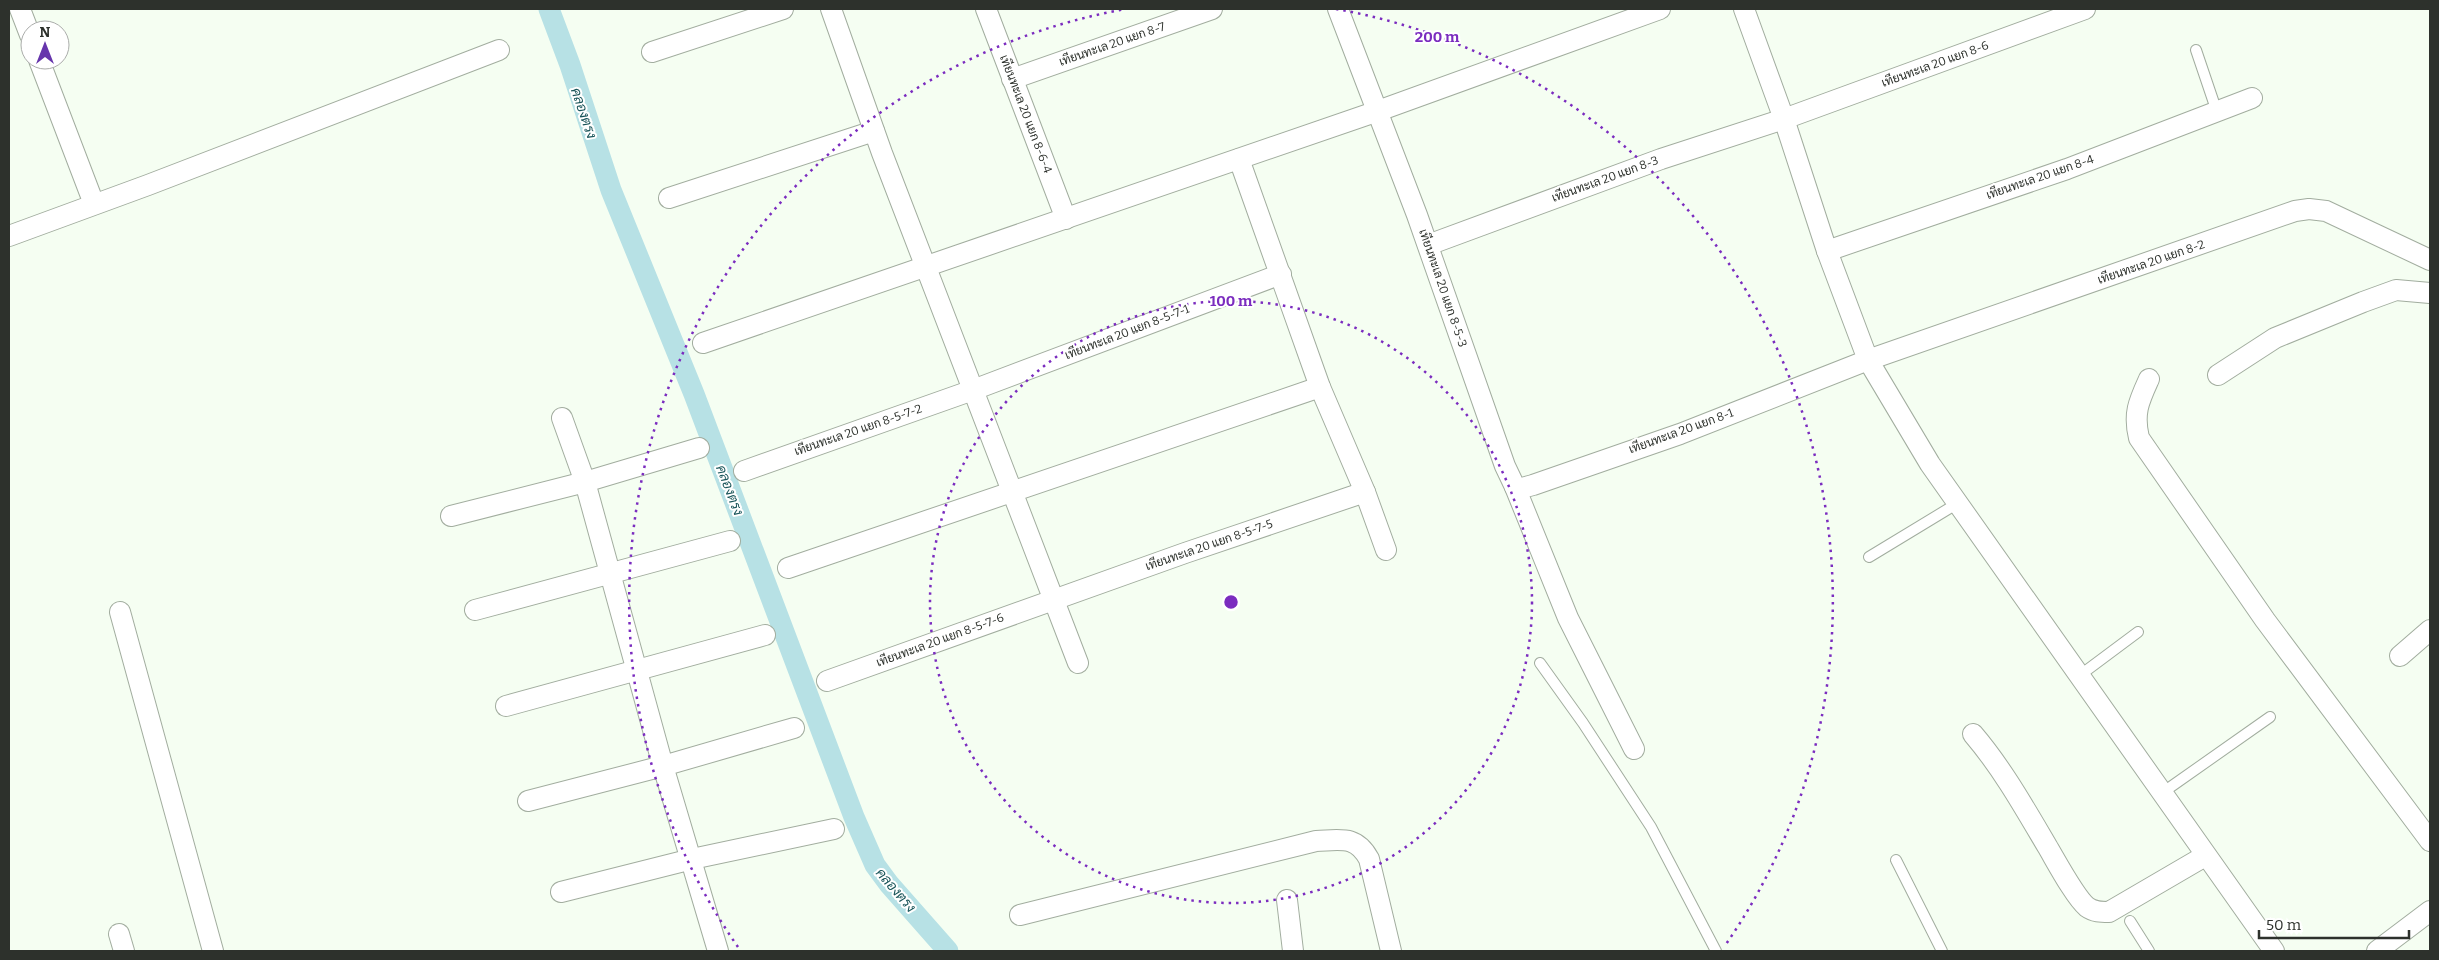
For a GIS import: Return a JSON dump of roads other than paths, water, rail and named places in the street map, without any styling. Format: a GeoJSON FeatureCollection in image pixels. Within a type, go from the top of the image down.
{"type":"FeatureCollection","features":[{"type":"Feature","properties":{"kind":"street"},"geometry":{"type":"LineString","coordinates":[[652,52],[784,9]]}},
{"type":"Feature","properties":{"kind":"street"},"geometry":{"type":"LineString","coordinates":[[831,9],[874,131],[1078,663]]}},
{"type":"Feature","properties":{"kind":"street","name":"เทียนทะเล 20 แยก 8-6-4"},"geometry":{"type":"LineString","coordinates":[[986,9],[1066,219]]}},
{"type":"Feature","properties":{"kind":"street","name":"เทียนทะเล 20 แยก 8-7"},"geometry":{"type":"LineString","coordinates":[[1012,79],[1212,9]]}},
{"type":"Feature","properties":{"kind":"street","name":"เทียนทะเล 20 แยก 8-5-3"},"geometry":{"type":"LineString","coordinates":[[1338,9],[1378,110],[1505,466],[1515,487]]}},
{"type":"Feature","properties":{"kind":"street"},"geometry":{"type":"LineString","coordinates":[[703,343],[1066,219],[1660,9]]}},
{"type":"Feature","properties":{"kind":"street"},"geometry":{"type":"LineString","coordinates":[[1744,9],[1784,118],[1827,251],[1868,360],[1930,464],[2274,951]]}},
{"type":"Feature","properties":{"kind":"street","name":"เทียนทะเล 20 แยก 8-6"},"geometry":{"type":"LineString","coordinates":[[1784,118],[2085,9]]}},
{"type":"Feature","properties":{"kind":"street"},"geometry":{"type":"LineString","coordinates":[[9,236],[499,50]]}},
{"type":"Feature","properties":{"kind":"street"},"geometry":{"type":"LineString","coordinates":[[43,70],[94,204]]}},
{"type":"Feature","properties":{"kind":"street","name":"เทียนทะเล 20 แยก 8-4"},"geometry":{"type":"LineString","coordinates":[[1827,251],[2067,169],[2252,98]]}},
{"type":"Feature","properties":{"kind":"street","name":"เทียนทะเล 20 แยก 8-3"},"geometry":{"type":"LineString","coordinates":[[1428,246],[1661,158],[1784,118]]}},
{"type":"Feature","properties":{"kind":"street"},"geometry":{"type":"LineString","coordinates":[[669,198],[874,131]]}},
{"type":"Feature","properties":{"kind":"street"},"geometry":{"type":"LineString","coordinates":[[1238,158],[1320,387],[1365,492],[1386,550]]}},
{"type":"Feature","properties":{"kind":"street","name":"เทียนทะเล 20 แยก 8-2"},"geometry":{"type":"LineString","coordinates":[[1868,360],[2295,211],[2309,209],[2326,212],[2430,260]]}},
{"type":"Feature","properties":{"kind":"street","name":"เทียนทะเล 20 แยก 8-5-7-1"},"geometry":{"type":"LineString","coordinates":[[973,390],[1281,274]]}},
{"type":"Feature","properties":{"kind":"street"},"geometry":{"type":"LineString","coordinates":[[2218,375],[2276,338],[2363,302],[2396,290],[2430,293]]}},
{"type":"Feature","properties":{"kind":"street","name":"เทียนทะเล 20 แยก 8-1"},"geometry":{"type":"LineString","coordinates":[[1515,487],[1522,488],[1533,485],[1680,434],[1868,360]]}},
{"type":"Feature","properties":{"kind":"street"},"geometry":{"type":"LineString","coordinates":[[2149,379],[2138,404],[2135,422],[2139,438],[2265,620],[2430,841]]}},
{"type":"Feature","properties":{"kind":"street"},"geometry":{"type":"LineString","coordinates":[[788,568],[1320,387]]}},
{"type":"Feature","properties":{"kind":"street","name":"เทียนทะเล 20 แยก 8-5-7-2"},"geometry":{"type":"LineString","coordinates":[[744,471],[973,390]]}},
{"type":"Feature","properties":{"kind":"street"},"geometry":{"type":"LineString","coordinates":[[562,418],[585,482],[638,668],[663,766],[718,951]]}},
{"type":"Feature","properties":{"kind":"street"},"geometry":{"type":"LineString","coordinates":[[451,516],[585,482],[699,448]]}},
{"type":"Feature","properties":{"kind":"street"},"geometry":{"type":"LineString","coordinates":[[1515,487],[1568,618],[1634,749]]}},
{"type":"Feature","properties":{"kind":"street","name":"เทียนทะเล 20 แยก 8-5-7-5"},"geometry":{"type":"LineString","coordinates":[[1053,600],[1365,492]]}},
{"type":"Feature","properties":{"kind":"street"},"geometry":{"type":"LineString","coordinates":[[475,610],[730,541]]}},
{"type":"Feature","properties":{"kind":"street","name":"เทียนทะเล 20 แยก 8-5-7-6"},"geometry":{"type":"LineString","coordinates":[[827,681],[1053,600]]}},
{"type":"Feature","properties":{"kind":"street"},"geometry":{"type":"LineString","coordinates":[[120,612],[213,951]]}},
{"type":"Feature","properties":{"kind":"street"},"geometry":{"type":"LineString","coordinates":[[2400,656],[2430,630]]}},
{"type":"Feature","properties":{"kind":"street"},"geometry":{"type":"LineString","coordinates":[[506,706],[638,668],[765,636]]}},
{"type":"Feature","properties":{"kind":"street"},"geometry":{"type":"LineString","coordinates":[[528,801],[663,766],[794,728]]}},
{"type":"Feature","properties":{"kind":"street"},"geometry":{"type":"LineString","coordinates":[[1972,734],[1992,757],[2011,785],[2062,871],[2086,906],[2097,912],[2109,912],[2206,856]]}},
{"type":"Feature","properties":{"kind":"street"},"geometry":{"type":"LineString","coordinates":[[561,892],[692,859],[834,829]]}},
{"type":"Feature","properties":{"kind":"street"},"geometry":{"type":"LineString","coordinates":[[1020,915],[1316,841],[1354,841],[1363,847],[1369,859],[1391,951]]}},
{"type":"Feature","properties":{"kind":"street"},"geometry":{"type":"LineString","coordinates":[[1287,900],[1293,951]]}},
{"type":"Feature","properties":{"kind":"street"},"geometry":{"type":"LineString","coordinates":[[2377,951],[2430,911]]}},
{"type":"Feature","properties":{"kind":"lane"},"geometry":{"type":"LineString","coordinates":[[2196,50],[2216,112]]}},
{"type":"Feature","properties":{"kind":"lane"},"geometry":{"type":"LineString","coordinates":[[1869,557],[1958,503]]}},
{"type":"Feature","properties":{"kind":"lane"},"geometry":{"type":"LineString","coordinates":[[2079,676],[2138,632]]}},
{"type":"Feature","properties":{"kind":"lane"},"geometry":{"type":"LineString","coordinates":[[1540,663],[1583,723],[1651,827],[1716,951]]}},
{"type":"Feature","properties":{"kind":"lane"},"geometry":{"type":"LineString","coordinates":[[2162,793],[2270,717]]}},
{"type":"Feature","properties":{"kind":"lane"},"geometry":{"type":"LineString","coordinates":[[1896,860],[1942,951]]}},
{"type":"Feature","properties":{"kind":"lane"},"geometry":{"type":"LineString","coordinates":[[2130,921],[2149,951]]}},
{"type":"Feature","properties":{"kind":"waterway","name":"คลองตรง"},"geometry":{"type":"LineString","coordinates":[[549,9],[570,65],[611,190],[694,394],[854,817],[875,865],[889,884],[948,951]]}}]}
